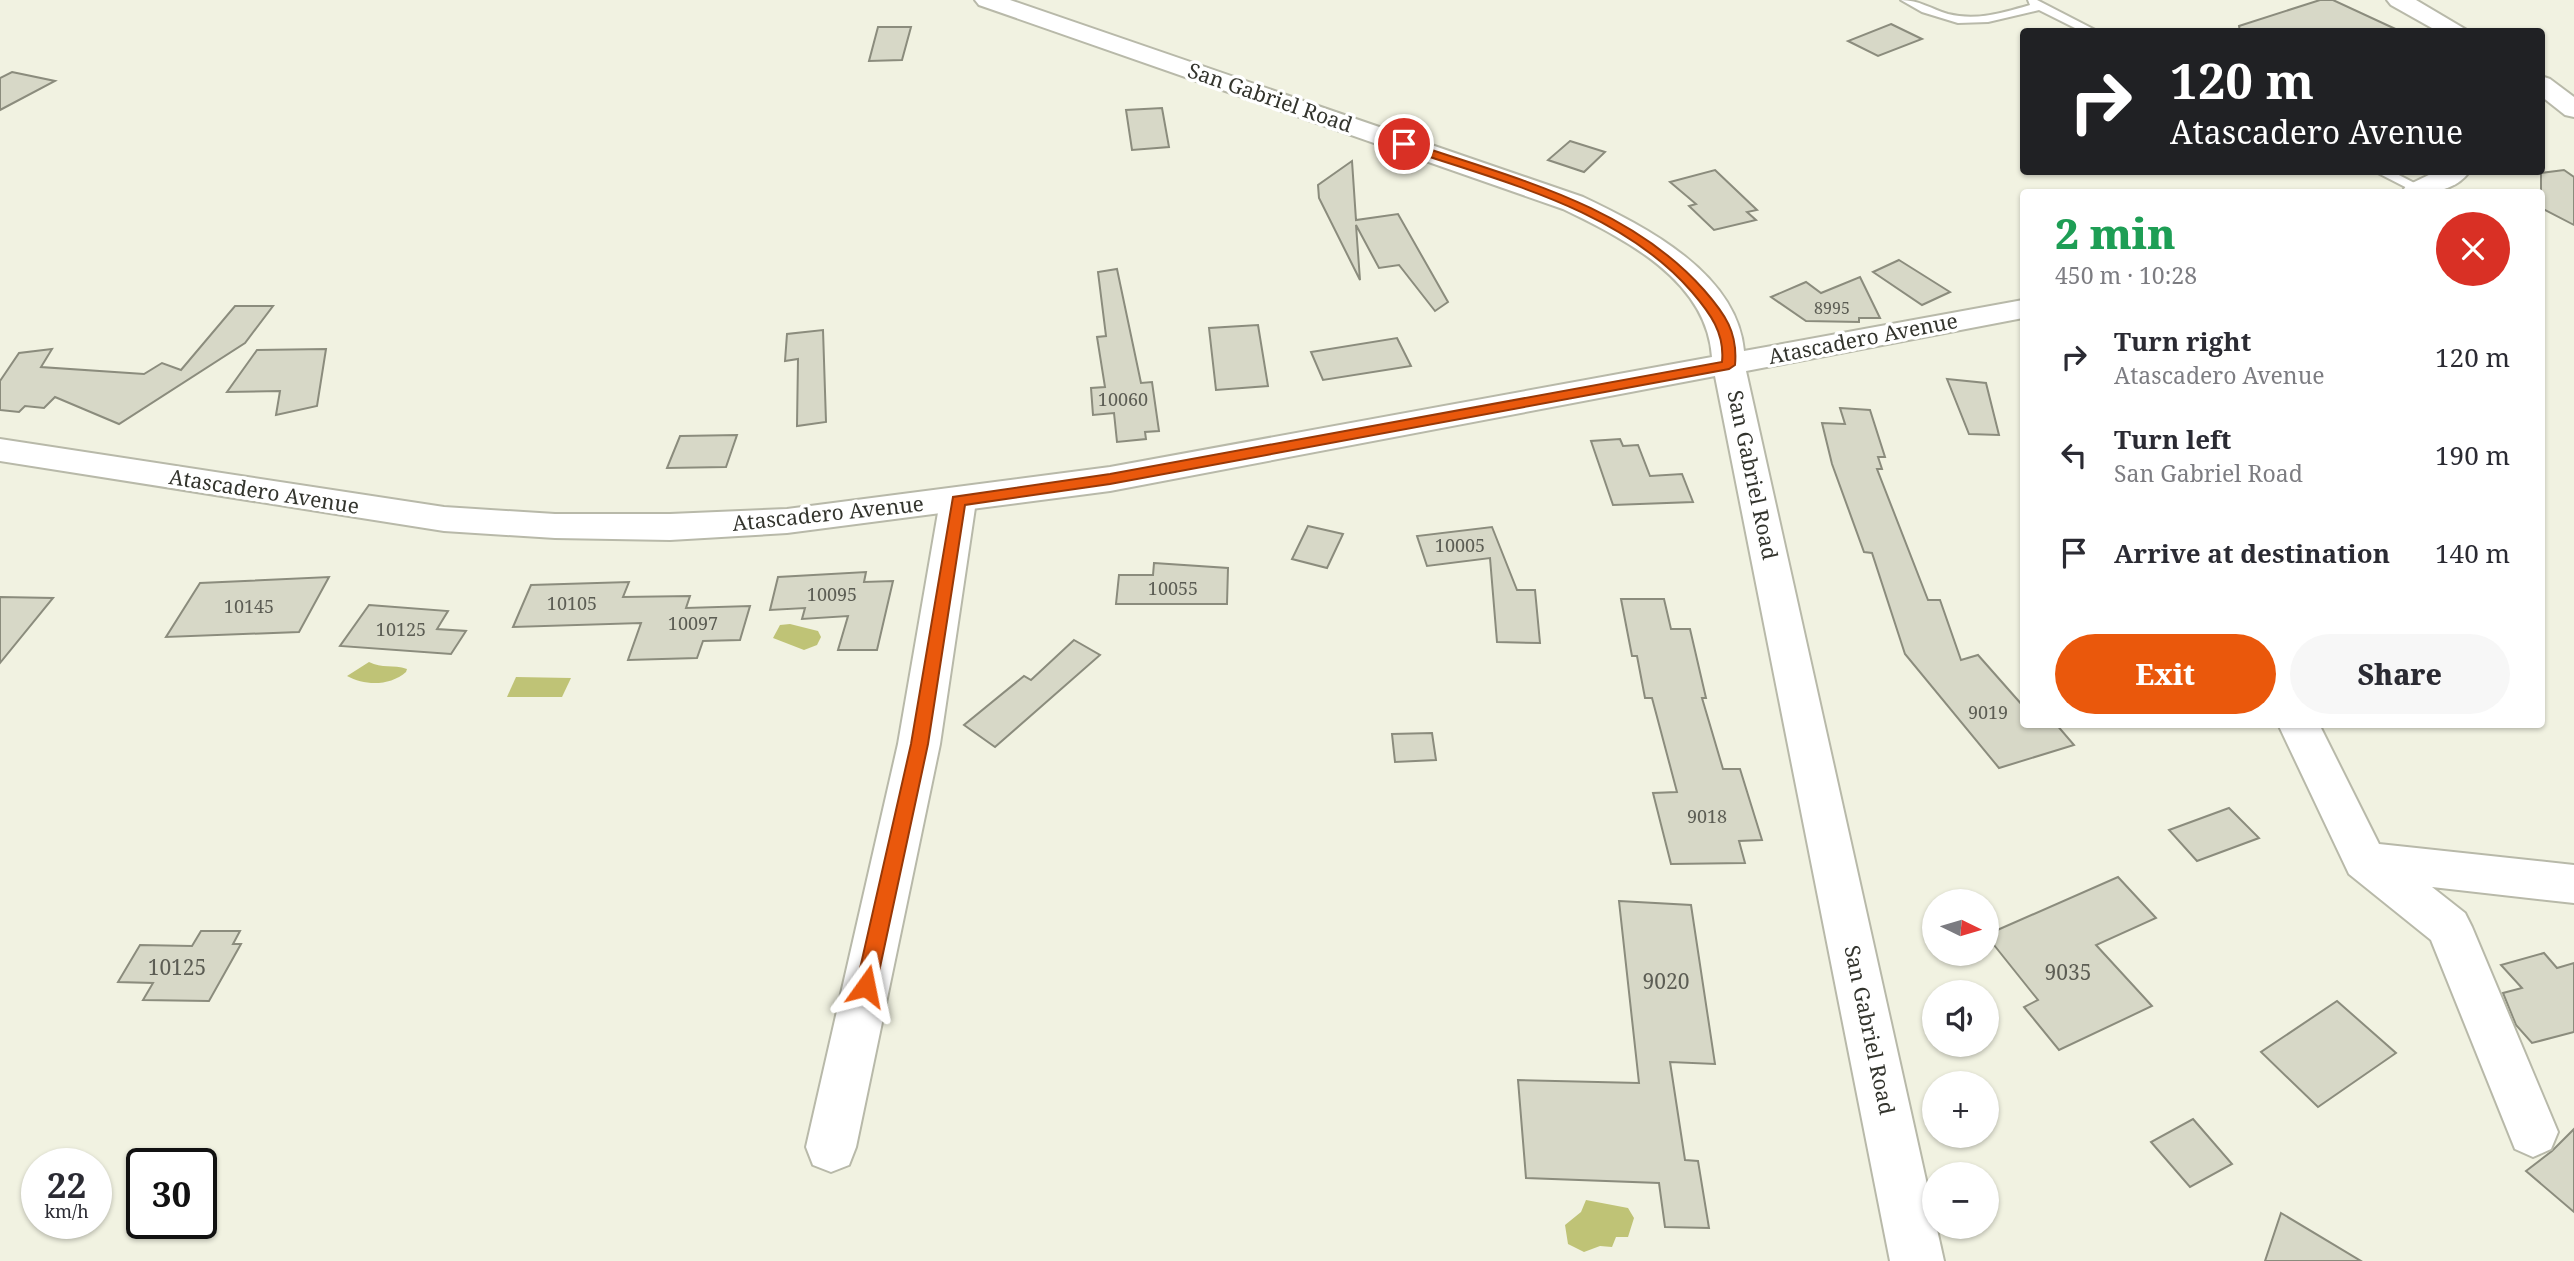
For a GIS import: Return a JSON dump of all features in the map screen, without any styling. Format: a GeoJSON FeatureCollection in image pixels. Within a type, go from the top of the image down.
{"type":"FeatureCollection","features":[{"type":"Feature","properties":{"kind":"street","name":"San Gabriel Road"},"geometry":{"type":"LineString","coordinates":[[987,0],[1549,194],[1595,214],[1657,250],[1705,296],[1717,313],[1731,344],[1729,365],[1917,1261]]}},
{"type":"Feature","properties":{"kind":"street"},"geometry":{"type":"LineString","coordinates":[[2399,0],[2451,28]]}},
{"type":"Feature","properties":{"kind":"street"},"geometry":{"type":"LineString","coordinates":[[2545,88],[2568,109]]}},
{"type":"Feature","properties":{"kind":"street"},"geometry":{"type":"LineString","coordinates":[[2422,189],[2449,175]]}},
{"type":"Feature","properties":{"kind":"street","name":"Atascadero Avenue"},"geometry":{"type":"LineString","coordinates":[[0,450],[444,519],[555,526],[670,527],[787,521],[958,501],[1110,479],[2020,310]]}},
{"type":"Feature","properties":{"kind":"street"},"geometry":{"type":"LineString","coordinates":[[831,1147],[919,744],[958,501]]}},
{"type":"Feature","properties":{"kind":"street"},"geometry":{"type":"LineString","coordinates":[[2300,728],[2365,861],[2449,927],[2533,1132]]}},
{"type":"Feature","properties":{"kind":"street"},"geometry":{"type":"LineString","coordinates":[[2365,861],[2574,884]]}},
{"type":"Feature","properties":{"kind":"lane"},"geometry":{"type":"LineString","coordinates":[[1907,0],[1931,13],[1966,22],[1982,22],[2041,6]]}},
{"type":"Feature","properties":{"kind":"lane"},"geometry":{"type":"LineString","coordinates":[[2028,0],[2085,28]]}},
{"type":"Feature","properties":{"kind":"lane"},"geometry":{"type":"LineString","coordinates":[[2389,175],[2414,189]]}},
{"type":"Feature","properties":{"kind":"shaded area"},"geometry":{"type":"Polygon","coordinates":[[[790,624],[818,631],[821,637],[817,645],[804,650],[773,638],[780,625],[790,624]]]}},
{"type":"Feature","properties":{"kind":"shaded area"},"geometry":{"type":"Polygon","coordinates":[[[369,662],[407,669],[400,677],[377,683],[362,682],[347,676],[369,662]]]}},
{"type":"Feature","properties":{"kind":"shaded area"},"geometry":{"type":"Polygon","coordinates":[[[516,677],[571,678],[562,697],[507,697],[516,677]]]}},
{"type":"Feature","properties":{"kind":"shaded area"},"geometry":{"type":"Polygon","coordinates":[[[1586,1200],[1628,1208],[1634,1218],[1628,1237],[1616,1237],[1612,1247],[1600,1246],[1584,1252],[1568,1244],[1565,1225],[1581,1212],[1586,1200]]]}},
{"type":"Feature","properties":{"kind":"building"},"geometry":{"type":"Polygon","coordinates":[[[2320,0],[2333,0],[2393,28],[2239,28],[2320,0]]]}},
{"type":"Feature","properties":{"kind":"building"},"geometry":{"type":"Polygon","coordinates":[[[1891,24],[1922,39],[1878,56],[1848,41],[1891,24]]]}},
{"type":"Feature","properties":{"kind":"building"},"geometry":{"type":"Polygon","coordinates":[[[878,27],[911,27],[902,60],[869,61],[878,27]]]}},
{"type":"Feature","properties":{"kind":"building"},"geometry":{"type":"Polygon","coordinates":[[[12,72],[55,81],[0,110],[0,78],[12,72]]]}},
{"type":"Feature","properties":{"kind":"building"},"geometry":{"type":"Polygon","coordinates":[[[1162,108],[1169,147],[1132,150],[1126,110],[1162,108]]]}},
{"type":"Feature","properties":{"kind":"building"},"geometry":{"type":"Polygon","coordinates":[[[1570,141],[1605,152],[1584,172],[1548,160],[1570,141]]]}},
{"type":"Feature","properties":{"kind":"building"},"geometry":{"type":"Polygon","coordinates":[[[1352,161],[1356,220],[1398,214],[1448,302],[1435,311],[1399,265],[1379,268],[1356,225],[1360,280],[1319,198],[1318,185],[1352,161]]]}},
{"type":"Feature","properties":{"kind":"building"},"geometry":{"type":"Polygon","coordinates":[[[1715,170],[1757,210],[1747,212],[1756,220],[1714,230],[1689,206],[1696,204],[1670,182],[1715,170]]]}},
{"type":"Feature","properties":{"kind":"building"},"geometry":{"type":"Polygon","coordinates":[[[2564,170],[2574,177],[2574,225],[2545,210],[2545,189],[2541,189],[2541,175],[2545,175],[2545,172],[2564,170]]]}},
{"type":"Feature","properties":{"kind":"building"},"geometry":{"type":"Polygon","coordinates":[[[1899,260],[1950,292],[1922,305],[1873,272],[1899,260]]]}},
{"type":"Feature","properties":{"kind":"building"},"geometry":{"type":"Polygon","coordinates":[[[1117,269],[1141,383],[1152,382],[1159,431],[1145,432],[1146,439],[1117,442],[1114,413],[1093,415],[1091,388],[1105,387],[1097,337],[1106,336],[1098,272],[1117,269]]]}},
{"type":"Feature","properties":{"kind":"building"},"geometry":{"type":"Polygon","coordinates":[[[1860,277],[1880,318],[1859,318],[1859,322],[1806,321],[1771,297],[1806,282],[1821,293],[1860,277]]]}},
{"type":"Feature","properties":{"kind":"building"},"geometry":{"type":"Polygon","coordinates":[[[235,306],[273,306],[245,343],[119,424],[55,397],[44,408],[25,406],[19,412],[0,410],[0,381],[19,353],[52,349],[41,367],[144,374],[162,363],[181,370],[235,306]]]}},
{"type":"Feature","properties":{"kind":"building"},"geometry":{"type":"Polygon","coordinates":[[[1258,325],[1268,386],[1216,390],[1209,328],[1258,325]]]}},
{"type":"Feature","properties":{"kind":"building"},"geometry":{"type":"Polygon","coordinates":[[[823,330],[826,422],[797,426],[798,359],[785,361],[787,334],[823,330]]]}},
{"type":"Feature","properties":{"kind":"building"},"geometry":{"type":"Polygon","coordinates":[[[1397,338],[1411,366],[1323,380],[1311,352],[1397,338]]]}},
{"type":"Feature","properties":{"kind":"building"},"geometry":{"type":"Polygon","coordinates":[[[326,349],[317,406],[276,415],[280,391],[227,392],[257,350],[326,349]]]}},
{"type":"Feature","properties":{"kind":"building"},"geometry":{"type":"Polygon","coordinates":[[[1947,379],[1986,383],[1999,435],[1969,434],[1947,379]]]}},
{"type":"Feature","properties":{"kind":"building"},"geometry":{"type":"Polygon","coordinates":[[[1840,408],[1870,410],[1885,457],[1878,457],[1882,469],[1877,469],[1928,600],[1940,600],[1961,660],[1978,655],[2020,703],[2020,728],[2059,728],[2074,745],[1999,768],[1905,654],[1872,553],[1864,552],[1832,464],[1822,423],[1845,424],[1840,408]]]}},
{"type":"Feature","properties":{"kind":"building"},"geometry":{"type":"Polygon","coordinates":[[[737,435],[726,467],[667,468],[680,436],[737,435]]]}},
{"type":"Feature","properties":{"kind":"building"},"geometry":{"type":"Polygon","coordinates":[[[1620,439],[1623,446],[1638,445],[1650,476],[1682,474],[1693,502],[1613,505],[1591,441],[1620,439]]]}},
{"type":"Feature","properties":{"kind":"building"},"geometry":{"type":"Polygon","coordinates":[[[1308,526],[1343,534],[1327,568],[1292,559],[1308,526]]]}},
{"type":"Feature","properties":{"kind":"building"},"geometry":{"type":"Polygon","coordinates":[[[1492,527],[1517,590],[1535,590],[1540,643],[1497,642],[1490,558],[1427,566],[1417,536],[1492,527]]]}},
{"type":"Feature","properties":{"kind":"building"},"geometry":{"type":"Polygon","coordinates":[[[1154,563],[1228,568],[1227,604],[1116,604],[1119,575],[1153,575],[1154,563]]]}},
{"type":"Feature","properties":{"kind":"building"},"geometry":{"type":"Polygon","coordinates":[[[866,572],[864,582],[893,581],[877,650],[838,650],[848,616],[802,619],[805,608],[770,610],[778,577],[866,572]]]}},
{"type":"Feature","properties":{"kind":"building"},"geometry":{"type":"Polygon","coordinates":[[[329,577],[299,632],[166,637],[200,583],[329,577]]]}},
{"type":"Feature","properties":{"kind":"building"},"geometry":{"type":"Polygon","coordinates":[[[629,582],[623,597],[690,596],[686,608],[750,606],[740,640],[703,641],[697,658],[628,660],[641,623],[513,627],[531,585],[629,582]]]}},
{"type":"Feature","properties":{"kind":"building"},"geometry":{"type":"Polygon","coordinates":[[[0,597],[53,598],[0,663],[0,597]]]}},
{"type":"Feature","properties":{"kind":"building"},"geometry":{"type":"Polygon","coordinates":[[[1621,599],[1664,599],[1671,629],[1690,629],[1706,698],[1702,698],[1723,769],[1740,769],[1762,840],[1739,841],[1745,863],[1671,864],[1653,793],[1677,792],[1652,698],[1645,698],[1637,656],[1632,656],[1621,599]]]}},
{"type":"Feature","properties":{"kind":"building"},"geometry":{"type":"Polygon","coordinates":[[[369,605],[448,611],[437,629],[466,631],[451,654],[340,646],[369,605]]]}},
{"type":"Feature","properties":{"kind":"building"},"geometry":{"type":"Polygon","coordinates":[[[1074,640],[1100,655],[995,747],[964,725],[1024,676],[1031,680],[1074,640]]]}},
{"type":"Feature","properties":{"kind":"building"},"geometry":{"type":"Polygon","coordinates":[[[1432,733],[1436,760],[1395,762],[1392,734],[1432,733]]]}},
{"type":"Feature","properties":{"kind":"building"},"geometry":{"type":"Polygon","coordinates":[[[2229,808],[2259,838],[2197,861],[2169,830],[2229,808]]]}},
{"type":"Feature","properties":{"kind":"building"},"geometry":{"type":"Polygon","coordinates":[[[2118,877],[2156,918],[2096,945],[2152,1006],[2059,1050],[2024,1007],[2038,1000],[1999,951],[1999,929],[2118,877]]]}},
{"type":"Feature","properties":{"kind":"building"},"geometry":{"type":"Polygon","coordinates":[[[1619,901],[1691,905],[1715,1064],[1670,1062],[1685,1160],[1698,1161],[1709,1228],[1665,1227],[1659,1183],[1526,1178],[1518,1080],[1639,1083],[1619,901]]]}},
{"type":"Feature","properties":{"kind":"building"},"geometry":{"type":"Polygon","coordinates":[[[201,931],[240,931],[233,944],[241,944],[209,1001],[143,1000],[153,983],[118,982],[140,945],[192,946],[201,931]]]}},
{"type":"Feature","properties":{"kind":"building"},"geometry":{"type":"Polygon","coordinates":[[[2544,953],[2557,968],[2574,963],[2574,1032],[2532,1043],[2516,1025],[2503,993],[2522,988],[2501,965],[2544,953]]]}},
{"type":"Feature","properties":{"kind":"building"},"geometry":{"type":"Polygon","coordinates":[[[2337,1001],[2396,1053],[2318,1107],[2261,1052],[2337,1001]]]}},
{"type":"Feature","properties":{"kind":"building"},"geometry":{"type":"Polygon","coordinates":[[[2193,1119],[2232,1164],[2190,1187],[2151,1142],[2193,1119]]]}},
{"type":"Feature","properties":{"kind":"building"},"geometry":{"type":"Polygon","coordinates":[[[2574,1129],[2574,1212],[2526,1171],[2574,1129]]]}},
{"type":"Feature","properties":{"kind":"building"},"geometry":{"type":"Polygon","coordinates":[[[2281,1213],[2361,1261],[2265,1261],[2281,1213]]]}},
{"type":"Feature","properties":{"kind":"route"},"geometry":{"type":"LineString","coordinates":[[866,986],[919,744],[958,501],[1110,479],[1729,365],[1731,344],[1717,313],[1705,296],[1675,264],[1638,237],[1573,203],[1404,144]]}}]}
